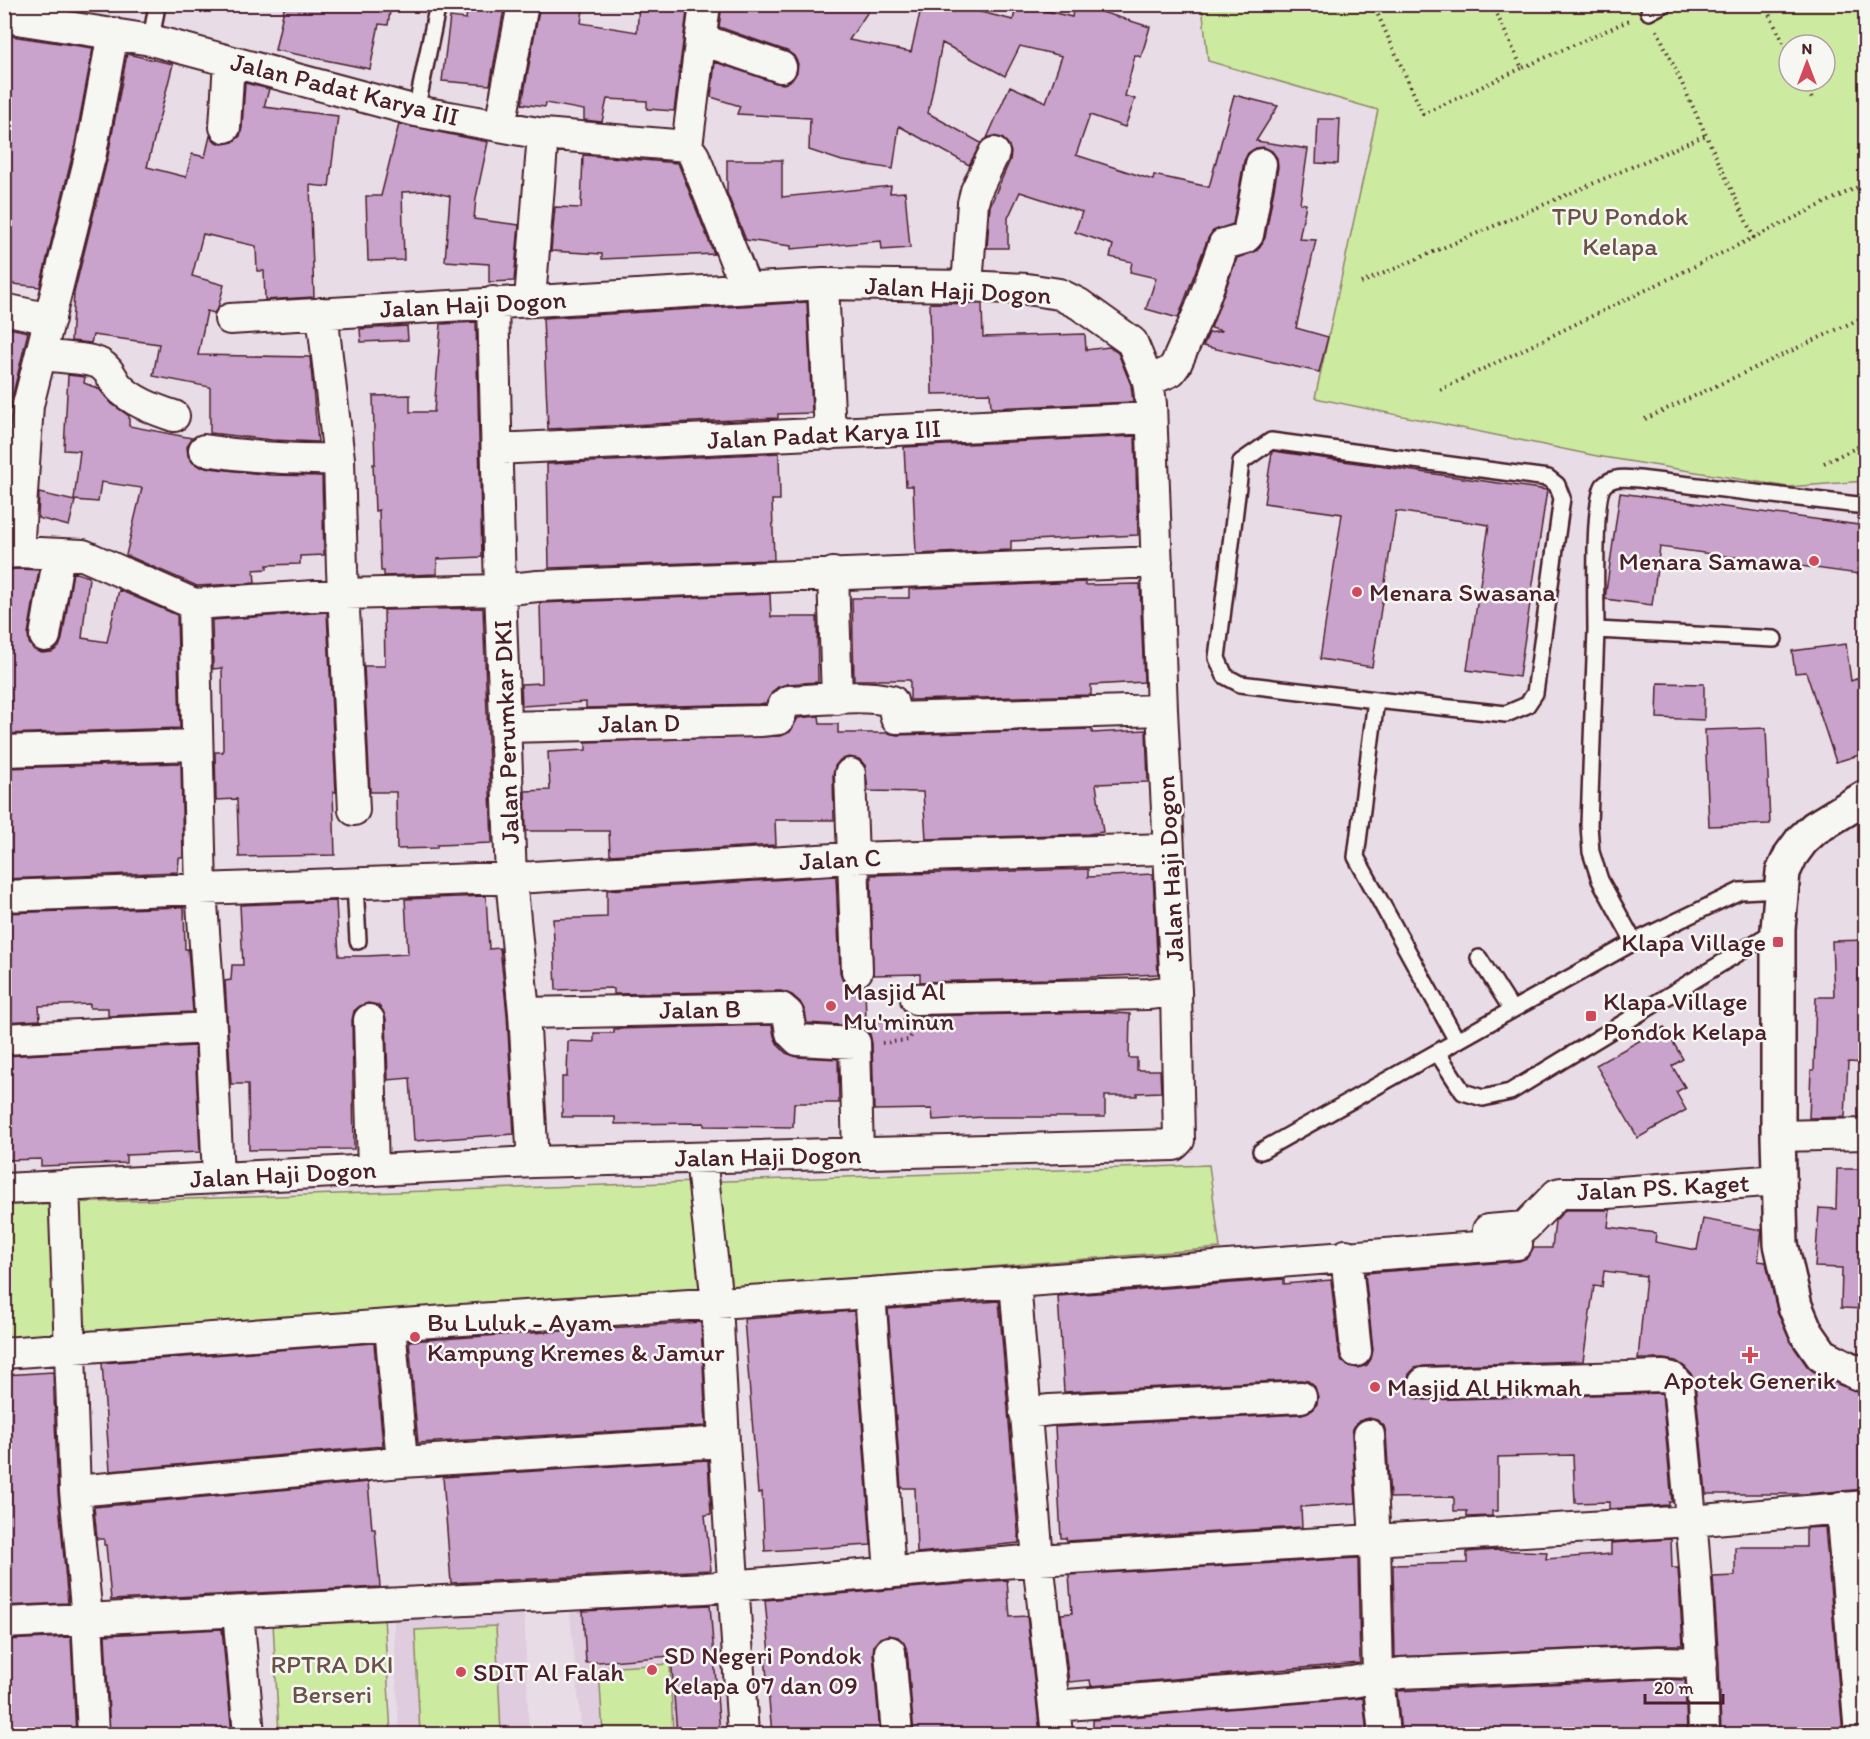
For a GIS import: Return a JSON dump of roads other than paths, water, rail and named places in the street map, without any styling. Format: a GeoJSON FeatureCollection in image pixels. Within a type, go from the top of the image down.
{"type":"FeatureCollection","features":[{"type":"Feature","properties":{"kind":"street"},"geometry":{"type":"LineString","coordinates":[[500,126],[523,4]]}},
{"type":"Feature","properties":{"kind":"street"},"geometry":{"type":"LineString","coordinates":[[705,4],[687,146],[694,156],[746,288]]}},
{"type":"Feature","properties":{"kind":"street","name":"Jalan Padat Karya III"},"geometry":{"type":"LineString","coordinates":[[4,17],[151,40],[416,111],[543,134],[687,146]]}},
{"type":"Feature","properties":{"kind":"street"},"geometry":{"type":"LineString","coordinates":[[112,33],[91,153],[28,405],[11,552],[83,555],[194,604],[344,594],[500,590],[550,585],[1157,562]]}},
{"type":"Feature","properties":{"kind":"street"},"geometry":{"type":"LineString","coordinates":[[700,39],[781,67]]}},
{"type":"Feature","properties":{"kind":"street"},"geometry":{"type":"LineString","coordinates":[[225,127],[229,61]]}},
{"type":"Feature","properties":{"kind":"street"},"geometry":{"type":"LineString","coordinates":[[530,300],[543,134]]}},
{"type":"Feature","properties":{"kind":"street"},"geometry":{"type":"LineString","coordinates":[[967,286],[973,203],[976,191],[994,153]]}},
{"type":"Feature","properties":{"kind":"street"},"geometry":{"type":"LineString","coordinates":[[1148,381],[1171,371],[1176,364],[1200,310],[1224,244],[1248,235],[1261,164]]}},
{"type":"Feature","properties":{"kind":"street"},"geometry":{"type":"LineString","coordinates":[[823,284],[830,434]]}},
{"type":"Feature","properties":{"kind":"street","name":"Jalan Haji Dogon"},"geometry":{"type":"LineString","coordinates":[[4,1189],[533,1162],[1176,1144],[1179,1140],[1176,991],[1168,849],[1151,418],[1148,381],[1132,342],[1079,304],[1059,294],[1027,289],[967,286],[823,284],[230,319]]}},
{"type":"Feature","properties":{"kind":"street","name":"Jalan Perumkar DKI"},"geometry":{"type":"LineString","coordinates":[[493,302],[500,590],[511,878],[524,1013],[533,1162]]}},
{"type":"Feature","properties":{"kind":"street"},"geometry":{"type":"LineString","coordinates":[[4,309],[50,319]]}},
{"type":"Feature","properties":{"kind":"street"},"geometry":{"type":"LineString","coordinates":[[322,313],[339,459],[354,810]]}},
{"type":"Feature","properties":{"kind":"street"},"geometry":{"type":"LineString","coordinates":[[41,356],[97,362],[107,369],[118,387],[131,397],[158,411],[174,416]]}},
{"type":"Feature","properties":{"kind":"street","name":"Jalan Padat Karya III"},"geometry":{"type":"LineString","coordinates":[[497,449],[1151,418]]}},
{"type":"Feature","properties":{"kind":"street"},"geometry":{"type":"LineString","coordinates":[[204,450],[242,456],[295,460],[339,459]]}},
{"type":"Feature","properties":{"kind":"street"},"geometry":{"type":"LineString","coordinates":[[45,636],[59,554]]}},
{"type":"Feature","properties":{"kind":"street"},"geometry":{"type":"LineString","coordinates":[[833,573],[837,699],[880,698],[892,701],[896,718],[1162,710]]}},
{"type":"Feature","properties":{"kind":"street"},"geometry":{"type":"LineString","coordinates":[[194,604],[201,890],[211,1028],[218,1177]]}},
{"type":"Feature","properties":{"kind":"street","name":"Jalan D"},"geometry":{"type":"LineString","coordinates":[[506,727],[771,719],[779,718],[784,704],[788,701],[837,699]]}},
{"type":"Feature","properties":{"kind":"street"},"geometry":{"type":"LineString","coordinates":[[4,751],[196,745]]}},
{"type":"Feature","properties":{"kind":"street"},"geometry":{"type":"LineString","coordinates":[[850,774],[851,858],[857,971]]}},
{"type":"Feature","properties":{"kind":"street"},"geometry":{"type":"LineString","coordinates":[[1866,797],[1815,828],[1791,855],[1783,872],[1780,889],[1778,929],[1778,1136],[1781,1244],[1786,1274],[1806,1332],[1822,1354],[1866,1376]]}},
{"type":"Feature","properties":{"kind":"street","name":"Jalan C"},"geometry":{"type":"LineString","coordinates":[[4,896],[511,878],[851,858],[1168,849]]}},
{"type":"Feature","properties":{"kind":"street"},"geometry":{"type":"LineString","coordinates":[[916,999],[1148,994],[1176,991]]}},
{"type":"Feature","properties":{"kind":"street","name":"Jalan B"},"geometry":{"type":"LineString","coordinates":[[524,1013],[781,1008],[788,1014],[791,1033],[798,1040],[855,1043],[858,1154]]}},
{"type":"Feature","properties":{"kind":"street"},"geometry":{"type":"LineString","coordinates":[[369,1020],[373,1170]]}},
{"type":"Feature","properties":{"kind":"street"},"geometry":{"type":"LineString","coordinates":[[4,1039],[211,1028]]}},
{"type":"Feature","properties":{"kind":"street"},"geometry":{"type":"LineString","coordinates":[[1778,1136],[1866,1134]]}},
{"type":"Feature","properties":{"kind":"street"},"geometry":{"type":"LineString","coordinates":[[701,1158],[717,1303],[743,1734]]}},
{"type":"Feature","properties":{"kind":"street","name":"Jalan PS. Kaget"},"geometry":{"type":"LineString","coordinates":[[1344,1248],[1521,1235],[1557,1194],[1562,1193],[1606,1193],[1779,1179]]}},
{"type":"Feature","properties":{"kind":"street"},"geometry":{"type":"LineString","coordinates":[[64,1186],[75,1491],[87,1617],[93,1734]]}},
{"type":"Feature","properties":{"kind":"street"},"geometry":{"type":"LineString","coordinates":[[4,1353],[1015,1282],[1344,1248],[1356,1351]]}},
{"type":"Feature","properties":{"kind":"street"},"geometry":{"type":"LineString","coordinates":[[1015,1282],[1038,1560],[1056,1720],[1352,1682],[1401,1673],[1658,1662],[1702,1663]]}},
{"type":"Feature","properties":{"kind":"street"},"geometry":{"type":"LineString","coordinates":[[870,1293],[890,1573]]}},
{"type":"Feature","properties":{"kind":"street"},"geometry":{"type":"LineString","coordinates":[[390,1326],[402,1462]]}},
{"type":"Feature","properties":{"kind":"street"},"geometry":{"type":"LineString","coordinates":[[1424,1383],[1663,1376],[1672,1378],[1678,1385],[1692,1521],[1702,1663],[1704,1734]]}},
{"type":"Feature","properties":{"kind":"street"},"geometry":{"type":"LineString","coordinates":[[1025,1413],[1301,1397]]}},
{"type":"Feature","properties":{"kind":"street"},"geometry":{"type":"LineString","coordinates":[[1369,1435],[1376,1541],[1378,1677],[1384,1734]]}},
{"type":"Feature","properties":{"kind":"street"},"geometry":{"type":"LineString","coordinates":[[75,1491],[402,1462],[724,1442]]}},
{"type":"Feature","properties":{"kind":"street"},"geometry":{"type":"LineString","coordinates":[[4,1623],[733,1586],[1038,1560],[1692,1521],[1854,1506],[1860,1734]]}},
{"type":"Feature","properties":{"kind":"street"},"geometry":{"type":"LineString","coordinates":[[238,1612],[249,1734]]}},
{"type":"Feature","properties":{"kind":"street"},"geometry":{"type":"LineString","coordinates":[[890,1652],[897,1734]]}},
{"type":"Feature","properties":{"kind":"lane"},"geometry":{"type":"LineString","coordinates":[[151,40],[156,11],[153,4]]}},
{"type":"Feature","properties":{"kind":"lane"},"geometry":{"type":"LineString","coordinates":[[416,111],[438,4]]}},
{"type":"Feature","properties":{"kind":"lane"},"geometry":{"type":"LineString","coordinates":[[1648,12],[1664,4]]}},
{"type":"Feature","properties":{"kind":"lane"},"geometry":{"type":"LineString","coordinates":[[1271,441],[1548,478],[1557,485],[1562,498],[1535,693],[1527,705],[1506,714],[1376,700],[1240,684],[1225,676],[1217,658],[1241,462],[1271,441]]}},
{"type":"Feature","properties":{"kind":"lane"},"geometry":{"type":"LineString","coordinates":[[1634,942],[1600,880],[1591,852],[1589,825],[1600,490],[1611,481],[1623,478],[1640,479],[1866,506]]}},
{"type":"Feature","properties":{"kind":"lane"},"geometry":{"type":"LineString","coordinates":[[1596,630],[1774,639]]}},
{"type":"Feature","properties":{"kind":"lane"},"geometry":{"type":"LineString","coordinates":[[1376,700],[1356,857],[1456,1041]]}},
{"type":"Feature","properties":{"kind":"lane"},"geometry":{"type":"LineString","coordinates":[[355,884],[358,941]]}},
{"type":"Feature","properties":{"kind":"lane"},"geometry":{"type":"LineString","coordinates":[[1261,1151],[1634,942],[1740,891],[1780,889]]}},
{"type":"Feature","properties":{"kind":"lane"},"geometry":{"type":"LineString","coordinates":[[1437,1052],[1463,1092],[1483,1098],[1510,1092],[1778,929]]}},
{"type":"Feature","properties":{"kind":"lane"},"geometry":{"type":"LineString","coordinates":[[1479,958],[1512,1010]]}},
{"type":"Feature","properties":{"kind":"place","name":"Menara Samawa"},"geometry":{"type":"Point","coordinates":[1814,561]}},
{"type":"Feature","properties":{"kind":"place","name":"Menara Swasana"},"geometry":{"type":"Point","coordinates":[1357,592]}},
{"type":"Feature","properties":{"kind":"place","name":"Klapa Village"},"geometry":{"type":"Point","coordinates":[1778,942]}},
{"type":"Feature","properties":{"kind":"place","name":"Masjid Al Mu'minun"},"geometry":{"type":"Point","coordinates":[831,1006]}},
{"type":"Feature","properties":{"kind":"place","name":"Klapa Village Pondok Kelapa"},"geometry":{"type":"Point","coordinates":[1591,1016]}},
{"type":"Feature","properties":{"kind":"place","name":"Bu Luluk - Ayam Kampung Kremes & Jamur"},"geometry":{"type":"Point","coordinates":[415,1337]}},
{"type":"Feature","properties":{"kind":"place","name":"Apotek Generik"},"geometry":{"type":"Point","coordinates":[1750,1355]}},
{"type":"Feature","properties":{"kind":"place","name":"Masjid Al Hikmah"},"geometry":{"type":"Point","coordinates":[1375,1387]}},
{"type":"Feature","properties":{"kind":"place","name":"SD Negeri Pondok Kelapa 07 dan 09"},"geometry":{"type":"Point","coordinates":[652,1670]}},
{"type":"Feature","properties":{"kind":"place","name":"SDIT Al Falah"},"geometry":{"type":"Point","coordinates":[461,1672]}},
{"type":"Feature","properties":{"kind":"park label","name":"TPU Pondok Kelapa"},"geometry":{"type":"Point","coordinates":[1620,231]}},
{"type":"Feature","properties":{"kind":"park label","name":"RPTRA DKI Berseri"},"geometry":{"type":"Point","coordinates":[332,1678]}}]}
